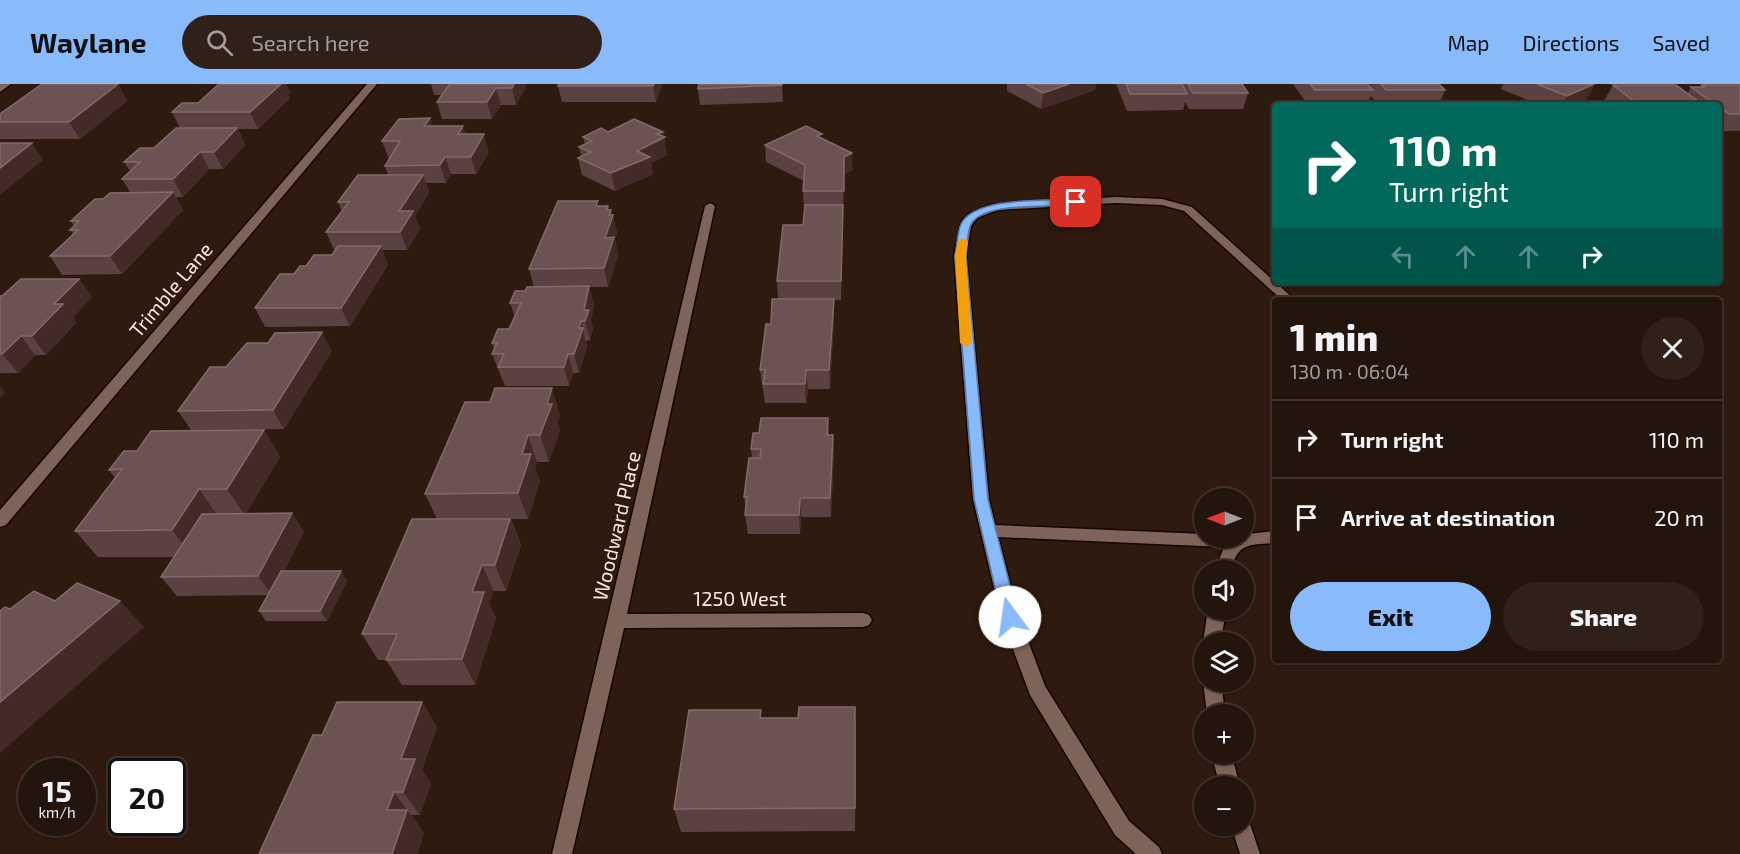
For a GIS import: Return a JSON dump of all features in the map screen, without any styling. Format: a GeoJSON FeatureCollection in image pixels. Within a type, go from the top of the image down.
{"type":"FeatureCollection","features":[{"type":"Feature","properties":{"kind":"street"},"geometry":{"type":"LineString","coordinates":[[0,89],[6,84]]}},
{"type":"Feature","properties":{"kind":"street","name":"Trimble Lane"},"geometry":{"type":"LineString","coordinates":[[0,521],[372,84]]}},
{"type":"Feature","properties":{"kind":"street"},"geometry":{"type":"LineString","coordinates":[[1152,854],[1122,828],[1037,689],[1010,617],[981,499],[960,256],[965,225],[973,216],[995,207],[1116,200],[1162,202],[1188,209],[1285,297]]}},
{"type":"Feature","properties":{"kind":"street","name":"Woodward Place"},"geometry":{"type":"LineString","coordinates":[[562,854],[710,206]]}},
{"type":"Feature","properties":{"kind":"street"},"geometry":{"type":"LineString","coordinates":[[988,531],[1194,539]]}},
{"type":"Feature","properties":{"kind":"street"},"geometry":{"type":"LineString","coordinates":[[1254,539],[1272,537]]}},
{"type":"Feature","properties":{"kind":"street","name":"1250 West"},"geometry":{"type":"LineString","coordinates":[[617,621],[863,620]]}},
{"type":"Feature","properties":{"kind":"street"},"geometry":{"type":"LineString","coordinates":[[1244,836],[1250,854]]}},
{"type":"Feature","properties":{"kind":"building"},"geometry":{"type":"Polygon","coordinates":[[[42,84],[118,84],[69,122],[0,122],[0,114],[42,84]]]}},
{"type":"Feature","properties":{"kind":"building"},"geometry":{"type":"Polygon","coordinates":[[[219,84],[281,84],[250,112],[172,112],[182,103],[198,103],[219,84]]]}},
{"type":"Feature","properties":{"kind":"building"},"geometry":{"type":"Polygon","coordinates":[[[450,84],[514,84],[512,88],[496,88],[487,102],[437,102],[450,84]]]}},
{"type":"Feature","properties":{"kind":"building"},"geometry":{"type":"Polygon","coordinates":[[[559,84],[654,84],[653,86],[558,86],[559,84]]]}},
{"type":"Feature","properties":{"kind":"building"},"geometry":{"type":"Polygon","coordinates":[[[699,84],[782,84],[782,85],[698,89],[699,84]]]}},
{"type":"Feature","properties":{"kind":"building"},"geometry":{"type":"Polygon","coordinates":[[[1026,84],[1069,84],[1043,93],[1026,84]]]}},
{"type":"Feature","properties":{"kind":"building"},"geometry":{"type":"Polygon","coordinates":[[[1126,84],[1182,84],[1187,94],[1130,94],[1126,84]]]}},
{"type":"Feature","properties":{"kind":"building"},"geometry":{"type":"Polygon","coordinates":[[[1188,84],[1242,84],[1248,93],[1193,93],[1188,84]]]}},
{"type":"Feature","properties":{"kind":"building"},"geometry":{"type":"Polygon","coordinates":[[[1310,84],[1367,84],[1373,90],[1315,90],[1310,84]]]}},
{"type":"Feature","properties":{"kind":"building"},"geometry":{"type":"Polygon","coordinates":[[[1381,84],[1439,84],[1445,90],[1386,90],[1381,84]]]}},
{"type":"Feature","properties":{"kind":"building"},"geometry":{"type":"Polygon","coordinates":[[[1537,84],[1594,84],[1567,96],[1537,84]]]}},
{"type":"Feature","properties":{"kind":"building"},"geometry":{"type":"Polygon","coordinates":[[[1613,85],[1676,85],[1699,102],[1684,102],[1635,102],[1613,85]]]}},
{"type":"Feature","properties":{"kind":"building"},"geometry":{"type":"Polygon","coordinates":[[[1701,85],[1740,85],[1740,114],[1729,114],[1722,109],[1722,102],[1712,102],[1691,87],[1705,87],[1701,85]]]}},
{"type":"Feature","properties":{"kind":"building"},"geometry":{"type":"Polygon","coordinates":[[[430,118],[424,126],[463,126],[458,134],[484,134],[471,157],[445,157],[440,165],[385,166],[400,141],[382,141],[399,119],[430,118]]]}},
{"type":"Feature","properties":{"kind":"building"},"geometry":{"type":"Polygon","coordinates":[[[634,119],[663,132],[657,134],[665,137],[637,151],[650,157],[611,173],[578,158],[591,152],[579,147],[592,141],[583,137],[601,128],[608,132],[634,119]]]}},
{"type":"Feature","properties":{"kind":"building"},"geometry":{"type":"Polygon","coordinates":[[[806,126],[822,134],[817,136],[852,153],[844,157],[844,191],[803,191],[805,165],[765,145],[806,126]]]}},
{"type":"Feature","properties":{"kind":"building"},"geometry":{"type":"Polygon","coordinates":[[[176,128],[237,128],[214,152],[200,152],[173,179],[122,179],[140,162],[124,162],[140,148],[154,148],[176,128]]]}},
{"type":"Feature","properties":{"kind":"building"},"geometry":{"type":"Polygon","coordinates":[[[0,143],[32,143],[0,168],[0,143]]]}},
{"type":"Feature","properties":{"kind":"building"},"geometry":{"type":"Polygon","coordinates":[[[358,175],[423,175],[399,211],[413,211],[400,232],[326,232],[349,202],[338,202],[358,175]]]}},
{"type":"Feature","properties":{"kind":"building"},"geometry":{"type":"Polygon","coordinates":[[[173,192],[110,256],[50,256],[78,230],[70,230],[79,221],[71,221],[95,199],[103,199],[110,193],[173,192]]]}},
{"type":"Feature","properties":{"kind":"building"},"geometry":{"type":"Polygon","coordinates":[[[558,201],[598,201],[596,206],[608,206],[607,210],[611,210],[609,215],[613,215],[605,238],[614,237],[604,268],[529,269],[558,201]]]}},
{"type":"Feature","properties":{"kind":"building"},"geometry":{"type":"Polygon","coordinates":[[[805,205],[843,205],[841,281],[777,281],[783,225],[803,225],[805,205]]]}},
{"type":"Feature","properties":{"kind":"building"},"geometry":{"type":"Polygon","coordinates":[[[338,246],[381,246],[341,308],[255,308],[280,274],[294,274],[300,266],[306,266],[314,255],[332,255],[338,246]]]}},
{"type":"Feature","properties":{"kind":"building"},"geometry":{"type":"Polygon","coordinates":[[[21,279],[79,279],[54,304],[63,304],[32,336],[21,336],[0,354],[0,296],[21,279]]]}},
{"type":"Feature","properties":{"kind":"building"},"geometry":{"type":"Polygon","coordinates":[[[589,286],[584,310],[589,310],[585,321],[581,321],[579,328],[583,328],[574,354],[568,354],[564,367],[498,367],[504,354],[492,354],[497,343],[492,343],[498,329],[509,329],[521,303],[510,303],[515,291],[525,291],[527,287],[589,286]]]}},
{"type":"Feature","properties":{"kind":"building"},"geometry":{"type":"Polygon","coordinates":[[[772,299],[834,299],[829,370],[806,370],[805,384],[763,384],[765,370],[760,370],[766,324],[771,324],[772,299]]]}},
{"type":"Feature","properties":{"kind":"building"},"geometry":{"type":"Polygon","coordinates":[[[322,332],[273,410],[178,411],[210,367],[226,367],[247,343],[268,343],[275,333],[322,332]]]}},
{"type":"Feature","properties":{"kind":"building"},"geometry":{"type":"Polygon","coordinates":[[[495,388],[552,388],[547,404],[552,404],[540,435],[528,435],[522,454],[531,454],[518,493],[425,494],[465,402],[490,402],[495,388]]]}},
{"type":"Feature","properties":{"kind":"building"},"geometry":{"type":"Polygon","coordinates":[[[761,418],[828,418],[827,435],[833,435],[830,498],[800,498],[799,515],[745,515],[747,497],[744,497],[749,458],[760,458],[761,449],[751,449],[753,433],[759,433],[761,418]]]}},
{"type":"Feature","properties":{"kind":"building"},"geometry":{"type":"Polygon","coordinates":[[[264,430],[227,489],[199,489],[172,530],[75,531],[122,469],[109,470],[124,451],[137,451],[151,431],[264,430]]]}},
{"type":"Feature","properties":{"kind":"building"},"geometry":{"type":"Polygon","coordinates":[[[292,513],[258,576],[161,577],[202,514],[292,513]]]}},
{"type":"Feature","properties":{"kind":"building"},"geometry":{"type":"Polygon","coordinates":[[[412,519],[510,519],[495,565],[482,565],[472,592],[484,592],[462,659],[386,660],[397,634],[362,634],[412,519]]]}},
{"type":"Feature","properties":{"kind":"building"},"geometry":{"type":"Polygon","coordinates":[[[281,571],[341,571],[320,611],[259,611],[281,571]]]}},
{"type":"Feature","properties":{"kind":"building"},"geometry":{"type":"Polygon","coordinates":[[[77,583],[120,601],[0,702],[0,611],[5,607],[10,609],[34,591],[55,601],[77,583]]]}},
{"type":"Feature","properties":{"kind":"building"},"geometry":{"type":"Polygon","coordinates":[[[337,702],[422,702],[401,759],[415,759],[403,792],[394,792],[387,810],[407,810],[392,854],[259,854],[313,735],[322,735],[337,702]]]}},
{"type":"Feature","properties":{"kind":"building"},"geometry":{"type":"Polygon","coordinates":[[[799,707],[855,707],[855,808],[674,809],[689,710],[761,710],[760,718],[798,718],[799,707]]]}},
{"type":"Feature","properties":{"kind":"slow traffic"},"geometry":{"type":"LineString","coordinates":[[963,241],[960,256],[966,343]]}},
{"type":"Feature","properties":{"kind":"route"},"geometry":{"type":"LineString","coordinates":[[1010,617],[981,499],[960,256],[965,225],[973,216],[995,207],[1076,202]]}}]}
